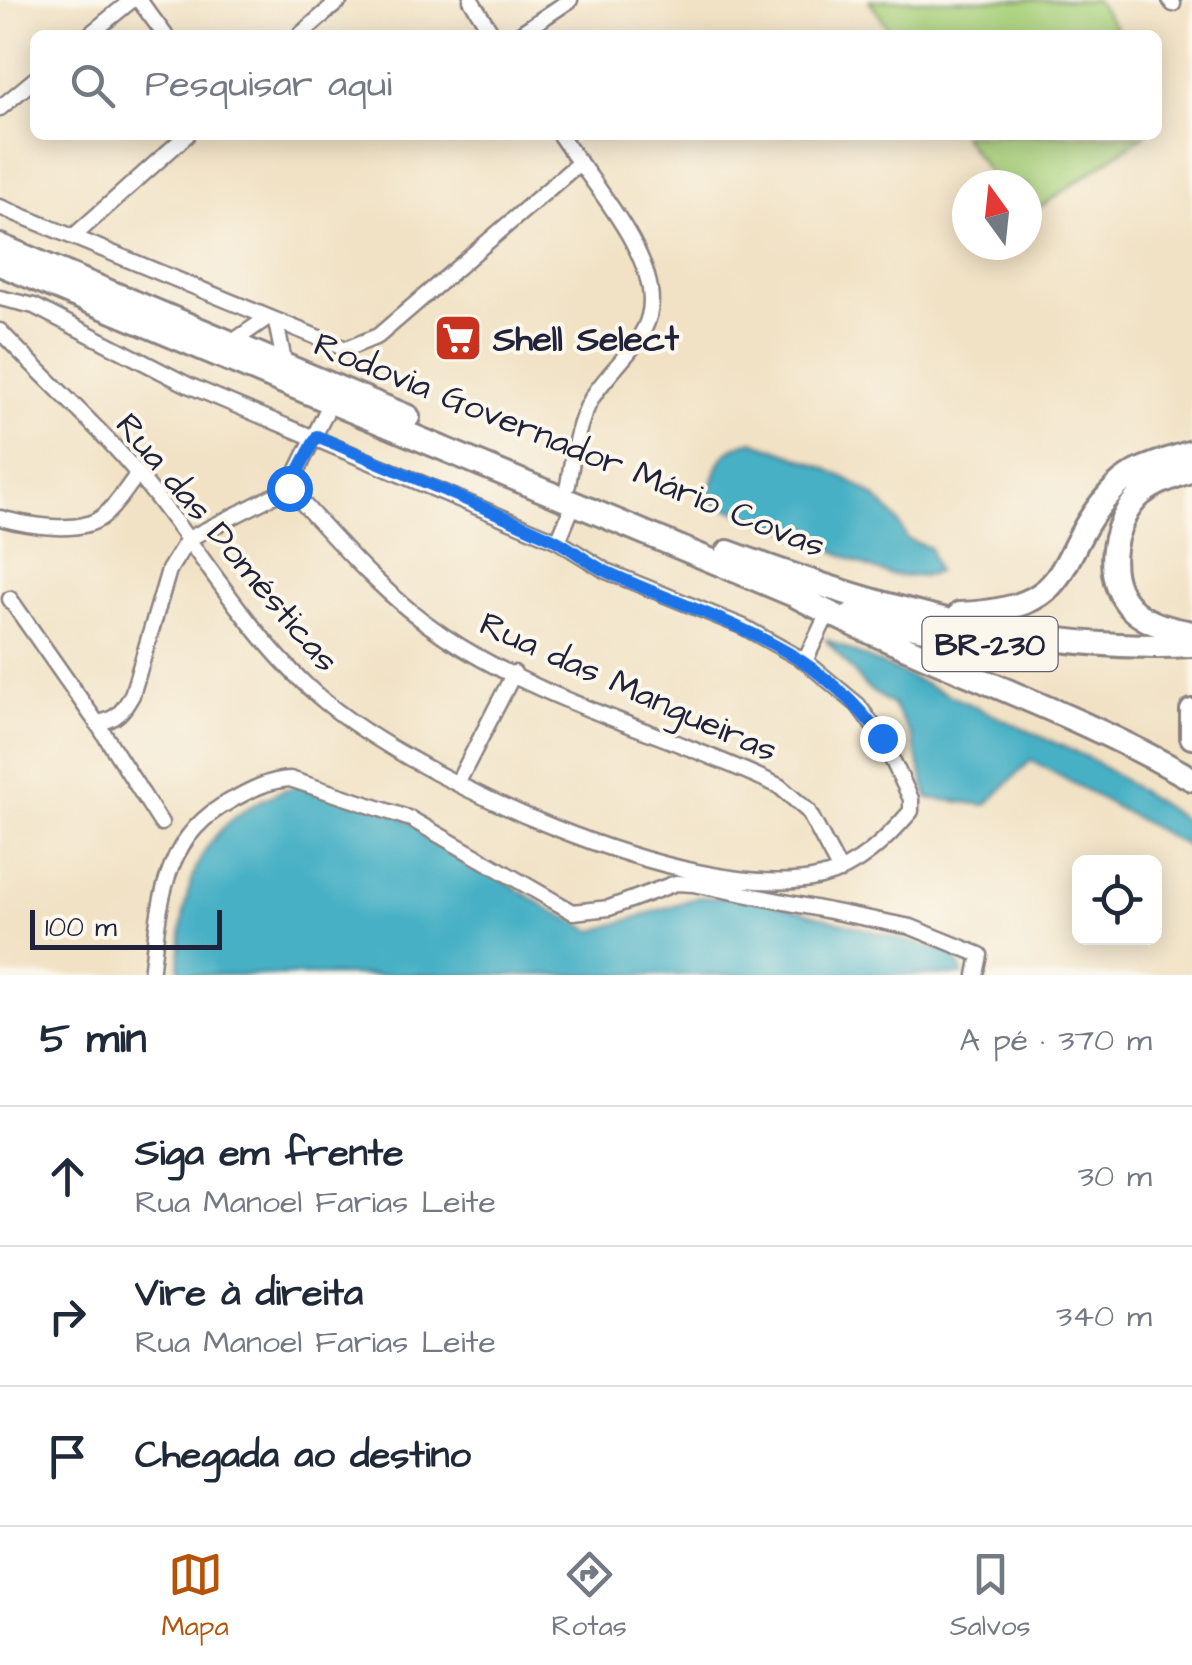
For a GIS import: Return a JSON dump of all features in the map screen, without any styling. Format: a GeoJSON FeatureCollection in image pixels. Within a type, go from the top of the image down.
{"type":"FeatureCollection","features":[{"type":"Feature","properties":{"kind":"highway","name":"Rodovia Governador Mário Covas"},"geometry":{"type":"LineString","coordinates":[[0,246],[286,366],[794,595]]}},
{"type":"Feature","properties":{"kind":"highway","name":"Rodovia Governador Mário Covas"},"geometry":{"type":"LineString","coordinates":[[0,264],[331,402],[768,567],[905,609],[1065,640],[1192,645]]}},
{"type":"Feature","properties":{"kind":"highway"},"geometry":{"type":"LineString","coordinates":[[905,609],[981,613],[1027,602],[1047,590],[1066,568],[1115,488],[1144,468],[1192,452]]}},
{"type":"Feature","properties":{"kind":"highway"},"geometry":{"type":"LineString","coordinates":[[1192,470],[1139,496],[1124,515],[1112,558],[1116,580],[1134,611],[1170,629],[1192,633]]}},
{"type":"Feature","properties":{"kind":"highway"},"geometry":{"type":"LineString","coordinates":[[794,595],[1073,719],[1192,779]]}},
{"type":"Feature","properties":{"kind":"highway","name":"BR-230"},"geometry":{"type":"LineString","coordinates":[[794,595],[942,636],[1007,647],[1122,660],[1192,660]]}},
{"type":"Feature","properties":{"kind":"highway"},"geometry":{"type":"LineString","coordinates":[[1192,711],[1192,736]]}},
{"type":"Feature","properties":{"kind":"street"},"geometry":{"type":"LineString","coordinates":[[95,30],[132,0]]}},
{"type":"Feature","properties":{"kind":"street"},"geometry":{"type":"LineString","coordinates":[[139,0],[161,30]]}},
{"type":"Feature","properties":{"kind":"street"},"geometry":{"type":"LineString","coordinates":[[306,30],[340,0]]}},
{"type":"Feature","properties":{"kind":"street"},"geometry":{"type":"LineString","coordinates":[[471,0],[490,30]]}},
{"type":"Feature","properties":{"kind":"street"},"geometry":{"type":"LineString","coordinates":[[525,30],[570,0]]}},
{"type":"Feature","properties":{"kind":"street"},"geometry":{"type":"LineString","coordinates":[[0,108],[30,83]]}},
{"type":"Feature","properties":{"kind":"street"},"geometry":{"type":"LineString","coordinates":[[75,235],[181,140]]}},
{"type":"Feature","properties":{"kind":"street"},"geometry":{"type":"LineString","coordinates":[[558,542],[571,494],[582,418],[593,396],[643,331],[651,307],[629,236],[563,140]]}},
{"type":"Feature","properties":{"kind":"street"},"geometry":{"type":"LineString","coordinates":[[0,207],[346,349],[368,344],[579,163]]}},
{"type":"Feature","properties":{"kind":"street"},"geometry":{"type":"LineString","coordinates":[[0,298],[34,306],[188,386],[317,436],[558,542],[606,571],[744,627],[805,661],[828,613]]}},
{"type":"Feature","properties":{"kind":"street"},"geometry":{"type":"LineString","coordinates":[[76,326],[88,301]]}},
{"type":"Feature","properties":{"kind":"street"},"geometry":{"type":"LineString","coordinates":[[231,343],[272,320]]}},
{"type":"Feature","properties":{"kind":"street"},"geometry":{"type":"LineString","coordinates":[[272,320],[286,366]]}},
{"type":"Feature","properties":{"kind":"street","name":"Rua das Domésticas"},"geometry":{"type":"LineString","coordinates":[[0,331],[138,474],[268,647],[309,688],[362,730],[458,782],[555,826],[685,870],[747,882],[818,878],[840,871],[874,848],[912,812],[911,798],[897,764],[858,706],[805,661]]}},
{"type":"Feature","properties":{"kind":"street"},"geometry":{"type":"LineString","coordinates":[[97,723],[122,714],[132,695],[169,570],[188,540],[289,488],[331,402]]}},
{"type":"Feature","properties":{"kind":"street"},"geometry":{"type":"LineString","coordinates":[[0,518],[36,524],[93,522],[102,517],[138,474]]}},
{"type":"Feature","properties":{"kind":"street","name":"Rua das Mangueiras"},"geometry":{"type":"LineString","coordinates":[[289,488],[410,612],[447,638],[514,674],[780,786],[808,811],[840,871]]}},
{"type":"Feature","properties":{"kind":"street"},"geometry":{"type":"LineString","coordinates":[[10,598],[161,823]]}},
{"type":"Feature","properties":{"kind":"street"},"geometry":{"type":"LineString","coordinates":[[458,782],[514,674]]}},
{"type":"Feature","properties":{"kind":"street"},"geometry":{"type":"LineString","coordinates":[[151,975],[162,884],[178,849],[220,806],[269,782],[290,779],[410,819],[574,912],[610,908],[676,883],[710,887],[920,930],[980,955],[976,975]]}},
{"type":"Feature","properties":{"kind":"green space"},"geometry":{"type":"Polygon","coordinates":[[[869,0],[1096,0],[1117,30],[890,30],[869,0]]]}},
{"type":"Feature","properties":{"kind":"green space"},"geometry":{"type":"Polygon","coordinates":[[[966,140],[1138,140],[1042,206],[1042,170],[986,170],[966,140]]]}},
{"type":"Feature","properties":{"kind":"water"},"geometry":{"type":"Polygon","coordinates":[[[753,441],[819,466],[862,488],[896,519],[907,539],[930,548],[937,572],[919,576],[885,573],[804,536],[707,501],[724,455],[753,441]]]}},
{"type":"Feature","properties":{"kind":"water"},"geometry":{"type":"Polygon","coordinates":[[[825,639],[1091,759],[1192,825],[1192,849],[1031,760],[986,805],[928,798],[912,737],[893,705],[867,688],[825,639]]]}},
{"type":"Feature","properties":{"kind":"water"},"geometry":{"type":"Polygon","coordinates":[[[303,784],[397,814],[549,909],[594,931],[699,897],[754,898],[954,954],[963,975],[179,975],[185,908],[203,854],[240,813],[303,784]]]}},
{"type":"Feature","properties":{"kind":"place","name":"Shell Select"},"geometry":{"type":"Point","coordinates":[458,338]}},
{"type":"Feature","properties":{"kind":"route"},"geometry":{"type":"LineString","coordinates":[[289,488],[317,436],[558,542],[606,571],[744,627],[826,676],[858,706],[882,738]]}}]}
